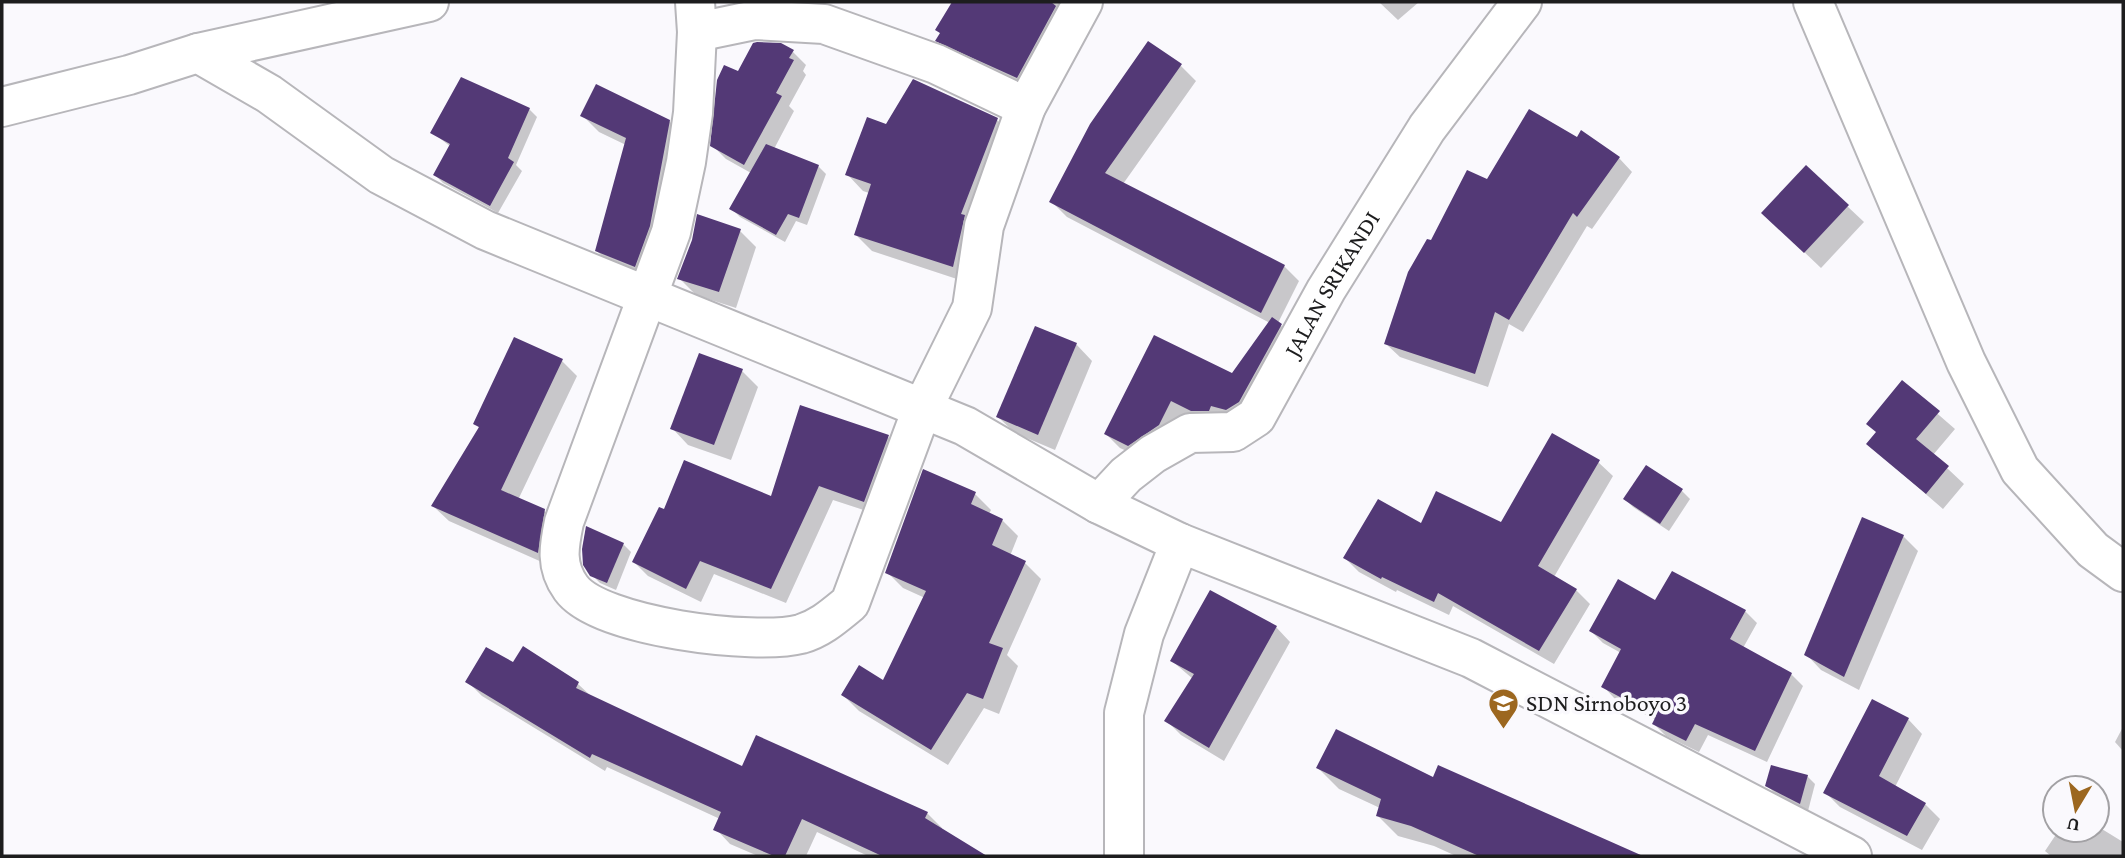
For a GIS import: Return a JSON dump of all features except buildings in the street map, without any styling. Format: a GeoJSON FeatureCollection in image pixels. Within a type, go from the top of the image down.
{"type":"FeatureCollection","features":[{"type":"Feature","properties":{"kind":"street"},"geometry":{"type":"LineString","coordinates":[[2,107],[128,75],[198,53],[429,2]]}},
{"type":"Feature","properties":{"kind":"street"},"geometry":{"type":"LineString","coordinates":[[1026,107],[936,64],[824,24],[696,17],[693,113],[686,162],[670,232],[564,522],[558,548],[561,569],[572,589],[587,603],[642,623],[740,638],[773,639],[801,634],[826,623],[850,603],[922,409],[972,308],[984,226],[1026,107],[1083,2]]}},
{"type":"Feature","properties":{"kind":"street","name":"JALAN SRIKANDI"},"geometry":{"type":"LineString","coordinates":[[1098,504],[1126,475],[1153,454],[1190,433],[1233,432],[1256,417],[1326,290],[1427,128],[1522,2]]}},
{"type":"Feature","properties":{"kind":"street"},"geometry":{"type":"LineString","coordinates":[[1813,2],[1965,362],[2020,470],[2093,550],[2123,572]]}},
{"type":"Feature","properties":{"kind":"street"},"geometry":{"type":"LineString","coordinates":[[198,53],[269,94],[381,175],[485,230],[965,426],[1098,504],[1180,542],[1471,658],[1852,856]]}},
{"type":"Feature","properties":{"kind":"street"},"geometry":{"type":"LineString","coordinates":[[1124,856],[1124,713],[1144,634],[1180,542]]}},
{"type":"Feature","properties":{"kind":"place","name":"SDN Sirnoboyo 3"},"geometry":{"type":"Point","coordinates":[1503,730]}}]}
